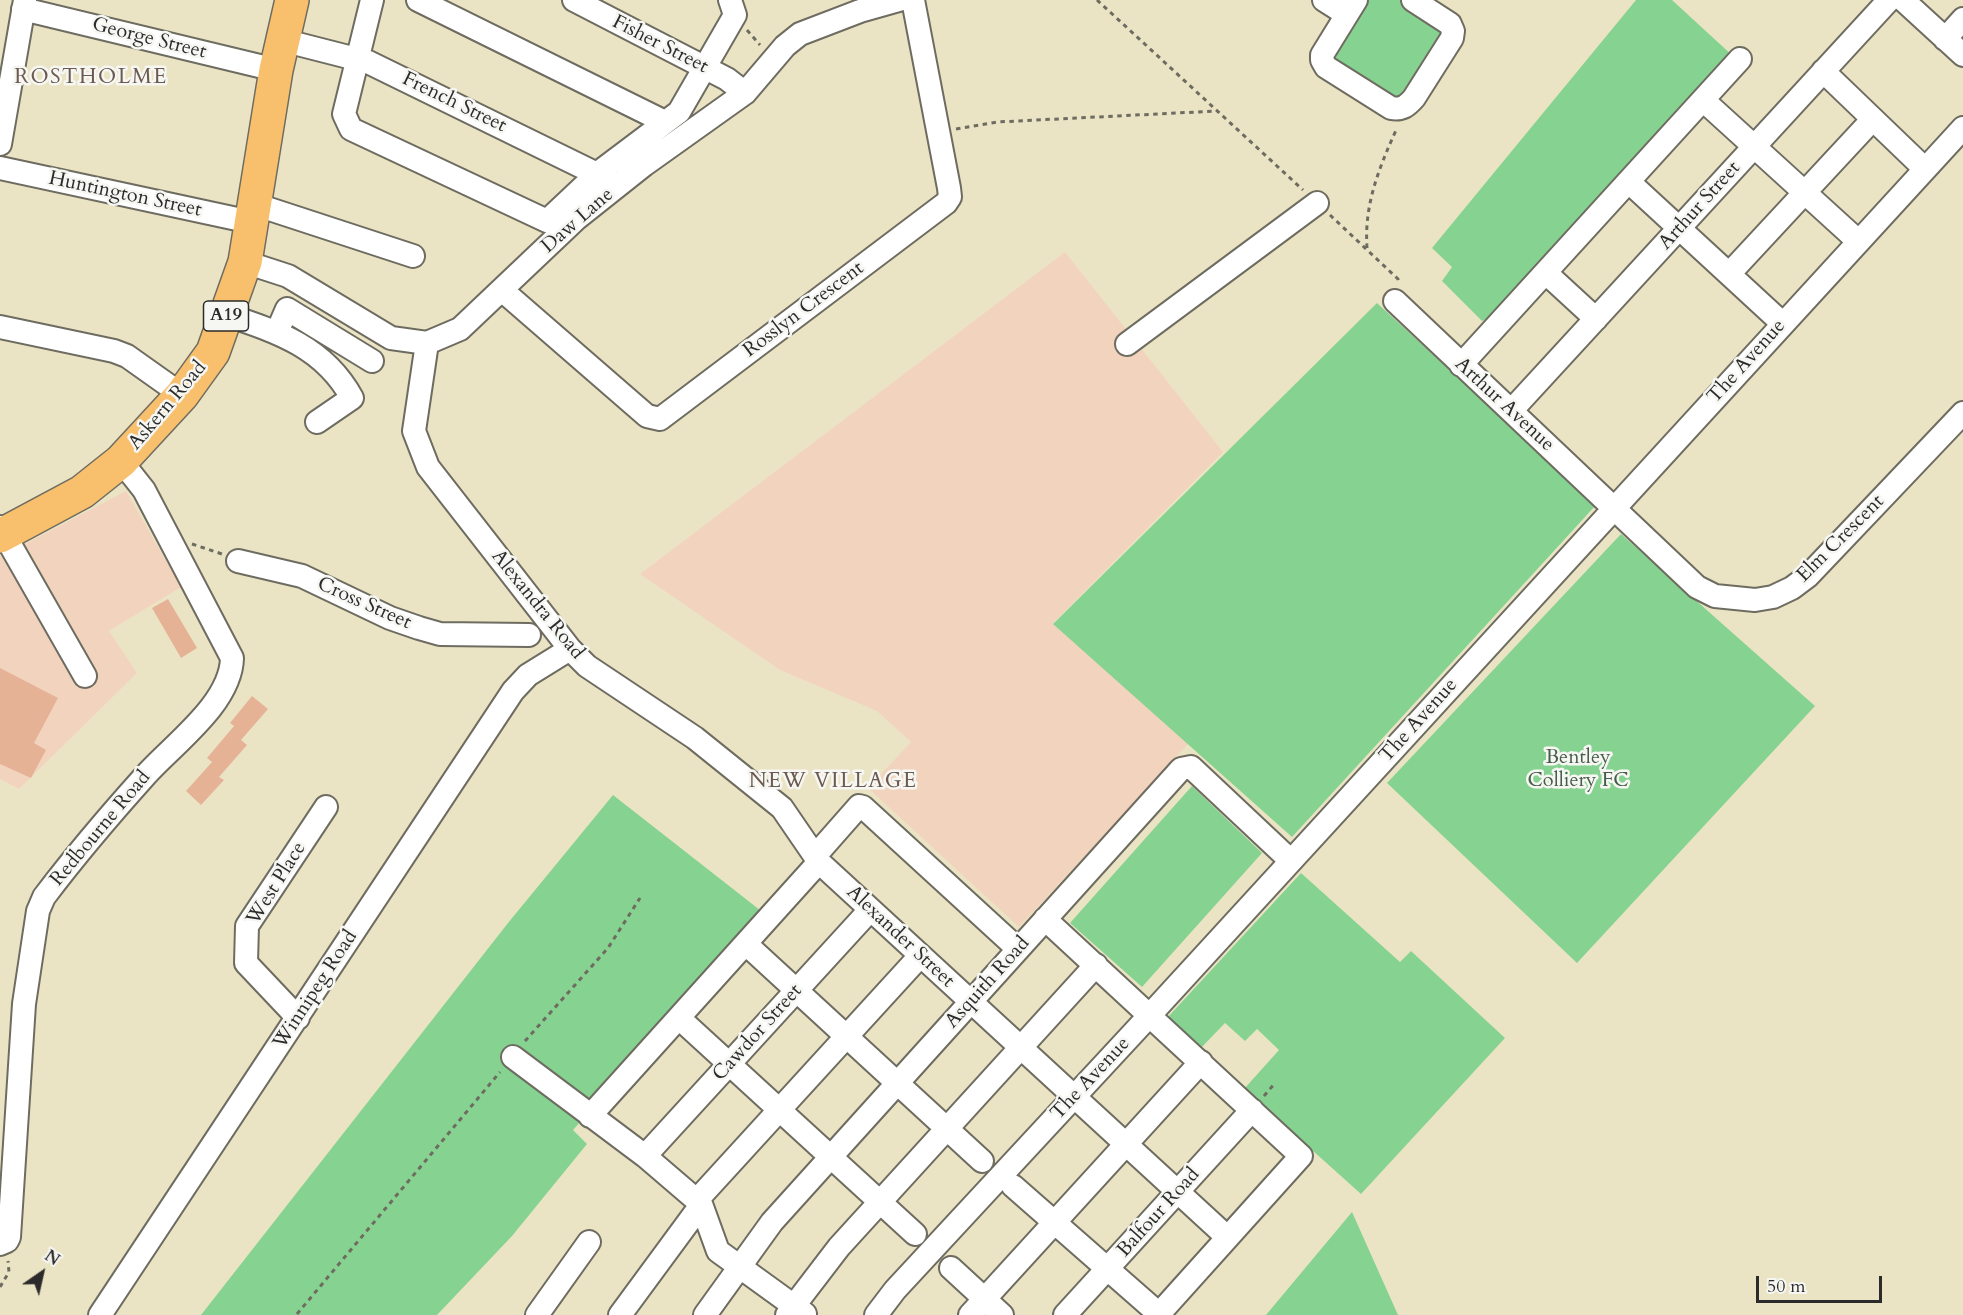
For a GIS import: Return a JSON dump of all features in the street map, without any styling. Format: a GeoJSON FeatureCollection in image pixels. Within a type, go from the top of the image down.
{"type":"FeatureCollection","features":[{"type":"Feature","properties":{"kind":"highway","name":"Askern Road"},"geometry":{"type":"LineString","coordinates":[[1,533],[82,492],[121,461],[182,395],[213,352],[246,262],[279,55],[292,0]]}},
{"type":"Feature","properties":{"kind":"street"},"geometry":{"type":"LineString","coordinates":[[372,0],[344,114],[351,129],[547,221]]}},
{"type":"Feature","properties":{"kind":"street"},"geometry":{"type":"LineString","coordinates":[[417,0],[665,122]]}},
{"type":"Feature","properties":{"kind":"street","name":"Fisher Street"},"geometry":{"type":"LineString","coordinates":[[574,0],[738,85],[745,93]]}},
{"type":"Feature","properties":{"kind":"street","name":"Daw Lane"},"geometry":{"type":"LineString","coordinates":[[427,343],[460,329],[503,291],[576,219],[644,165],[745,93],[777,56],[800,34],[899,0]]}},
{"type":"Feature","properties":{"kind":"street","name":"Rosslyn Crescent"},"geometry":{"type":"LineString","coordinates":[[503,291],[646,416],[660,419],[946,203],[950,197],[913,0]]}},
{"type":"Feature","properties":{"kind":"street"},"geometry":{"type":"LineString","coordinates":[[1324,0],[1351,7],[1322,54],[1326,67],[1391,108],[1399,109],[1408,105],[1414,98],[1452,38],[1453,31],[1450,24],[1413,0]]}},
{"type":"Feature","properties":{"kind":"street","name":"Arthur Street"},"geometry":{"type":"LineString","coordinates":[[1511,411],[1888,0]]}},
{"type":"Feature","properties":{"kind":"street"},"geometry":{"type":"LineString","coordinates":[[1903,0],[1963,55]]}},
{"type":"Feature","properties":{"kind":"street","name":"George Street"},"geometry":{"type":"LineString","coordinates":[[24,4],[279,55]]}},
{"type":"Feature","properties":{"kind":"street"},"geometry":{"type":"LineString","coordinates":[[0,144],[24,4]]}},
{"type":"Feature","properties":{"kind":"street"},"geometry":{"type":"LineString","coordinates":[[532,262],[547,221],[598,173],[679,112],[733,8]]}},
{"type":"Feature","properties":{"kind":"street"},"geometry":{"type":"LineString","coordinates":[[1945,39],[1963,19]]}},
{"type":"Feature","properties":{"kind":"street","name":"French Street"},"geometry":{"type":"LineString","coordinates":[[279,55],[359,58],[598,173],[616,189]]}},
{"type":"Feature","properties":{"kind":"street"},"geometry":{"type":"LineString","coordinates":[[1461,365],[1740,59]]}},
{"type":"Feature","properties":{"kind":"street"},"geometry":{"type":"LineString","coordinates":[[1823,71],[1925,169]]}},
{"type":"Feature","properties":{"kind":"street"},"geometry":{"type":"LineString","coordinates":[[1703,100],[1858,241]]}},
{"type":"Feature","properties":{"kind":"street"},"geometry":{"type":"LineString","coordinates":[[1729,274],[1873,119]]}},
{"type":"Feature","properties":{"kind":"street","name":"The Avenue"},"geometry":{"type":"LineString","coordinates":[[876,1315],[895,1290],[1076,1096],[1963,128]]}},
{"type":"Feature","properties":{"kind":"street","name":"Huntington Street"},"geometry":{"type":"LineString","coordinates":[[0,168],[252,213],[413,256]]}},
{"type":"Feature","properties":{"kind":"street"},"geometry":{"type":"LineString","coordinates":[[1629,182],[1782,323]]}},
{"type":"Feature","properties":{"kind":"street"},"geometry":{"type":"LineString","coordinates":[[1127,344],[1317,203]]}},
{"type":"Feature","properties":{"kind":"street"},"geometry":{"type":"LineString","coordinates":[[246,262],[288,276],[391,338],[427,343]]}},
{"type":"Feature","properties":{"kind":"street"},"geometry":{"type":"LineString","coordinates":[[1546,273],[1596,319]]}},
{"type":"Feature","properties":{"kind":"street","name":"Arthur Avenue"},"geometry":{"type":"LineString","coordinates":[[1399,305],[1614,508]]}},
{"type":"Feature","properties":{"kind":"street"},"geometry":{"type":"LineString","coordinates":[[277,332],[288,309],[372,361]]}},
{"type":"Feature","properties":{"kind":"street"},"geometry":{"type":"LineString","coordinates":[[226,315],[277,332],[321,360],[335,373],[352,398],[317,422]]}},
{"type":"Feature","properties":{"kind":"street"},"geometry":{"type":"LineString","coordinates":[[0,327],[114,351],[127,356],[182,395]]}},
{"type":"Feature","properties":{"kind":"street","name":"Alexandra Road"},"geometry":{"type":"LineString","coordinates":[[427,343],[414,431],[428,467],[570,649],[587,666],[695,738],[782,808],[816,857]]}},
{"type":"Feature","properties":{"kind":"street","name":"Elm Crescent"},"geometry":{"type":"LineString","coordinates":[[1614,508],[1697,587],[1733,599],[1773,597],[1808,576],[1963,413]]}},
{"type":"Feature","properties":{"kind":"street","name":"Redbourne Road"},"geometry":{"type":"LineString","coordinates":[[4,1243],[11,1025],[38,911],[44,897],[145,776],[202,719],[232,672],[232,658],[144,490],[121,461]]}},
{"type":"Feature","properties":{"kind":"street"},"geometry":{"type":"LineString","coordinates":[[1,533],[85,676]]}},
{"type":"Feature","properties":{"kind":"street","name":"Cross Street"},"geometry":{"type":"LineString","coordinates":[[238,561],[302,576],[390,618],[429,631],[454,634],[529,635]]}},
{"type":"Feature","properties":{"kind":"street"},"geometry":{"type":"LineString","coordinates":[[536,670],[530,660],[529,635],[532,626],[543,615]]}},
{"type":"Feature","properties":{"kind":"street","name":"Winnipeg Road"},"geometry":{"type":"LineString","coordinates":[[100,1315],[513,691],[536,670],[570,649]]}},
{"type":"Feature","properties":{"kind":"street","name":"Asquith Road"},"geometry":{"type":"LineString","coordinates":[[705,1315],[772,1222],[1181,769],[1191,767],[1291,861]]}},
{"type":"Feature","properties":{"kind":"street"},"geometry":{"type":"LineString","coordinates":[[590,1116],[746,944],[859,806],[863,807],[1018,949]]}},
{"type":"Feature","properties":{"kind":"street","name":"West Place"},"geometry":{"type":"LineString","coordinates":[[298,1018],[246,963],[247,926],[326,807]]}},
{"type":"Feature","properties":{"kind":"street","name":"Alexander Street"},"geometry":{"type":"LineString","coordinates":[[816,857],[870,910],[1076,1096],[1227,1237]]}},
{"type":"Feature","properties":{"kind":"street","name":"Cawdor Street"},"geometry":{"type":"LineString","coordinates":[[645,1155],[870,910]]}},
{"type":"Feature","properties":{"kind":"street"},"geometry":{"type":"LineString","coordinates":[[1013,1186],[1053,1224],[1109,1268],[1158,1314],[1302,1156],[1045,919]]}},
{"type":"Feature","properties":{"kind":"street"},"geometry":{"type":"LineString","coordinates":[[746,944],[982,1161]]}},
{"type":"Feature","properties":{"kind":"street"},"geometry":{"type":"LineString","coordinates":[[620,1315],[699,1203],[779,1109],[920,956]]}},
{"type":"Feature","properties":{"kind":"street"},"geometry":{"type":"LineString","coordinates":[[513,1057],[645,1155],[699,1203],[718,1251],[795,1312],[839,1247],[1095,965]]}},
{"type":"Feature","properties":{"kind":"street"},"geometry":{"type":"LineString","coordinates":[[679,1018],[915,1234]]}},
{"type":"Feature","properties":{"kind":"street"},"geometry":{"type":"LineString","coordinates":[[978,1307],[1201,1062]]}},
{"type":"Feature","properties":{"kind":"street","name":"Balfour Road"},"geometry":{"type":"LineString","coordinates":[[1065,1315],[1252,1110]]}},
{"type":"Feature","properties":{"kind":"street"},"geometry":{"type":"LineString","coordinates":[[537,1315],[589,1242]]}},
{"type":"Feature","properties":{"kind":"street"},"geometry":{"type":"LineString","coordinates":[[951,1268],[978,1307],[1002,1315]]}},
{"type":"Feature","properties":{"kind":"path"},"geometry":{"type":"LineString","coordinates":[[1097,0],[1398,279],[1399,305]]}},
{"type":"Feature","properties":{"kind":"path"},"geometry":{"type":"LineString","coordinates":[[733,8],[760,45],[777,56]]}},
{"type":"Feature","properties":{"kind":"path"},"geometry":{"type":"LineString","coordinates":[[1367,250],[1365,222],[1370,199],[1376,176],[1402,116],[1399,109]]}},
{"type":"Feature","properties":{"kind":"path"},"geometry":{"type":"LineString","coordinates":[[939,132],[997,122],[1217,111]]}},
{"type":"Feature","properties":{"kind":"path"},"geometry":{"type":"LineString","coordinates":[[174,548],[196,543],[238,561]]}},
{"type":"Feature","properties":{"kind":"path"},"geometry":{"type":"LineString","coordinates":[[297,1314],[513,1057],[608,948],[640,898]]}},
{"type":"Feature","properties":{"kind":"path"},"geometry":{"type":"LineString","coordinates":[[0,1287],[9,1272],[4,1243]]}},
{"type":"Feature","properties":{"kind":"shaded area"},"geometry":{"type":"Polygon","coordinates":[[[1065,252],[1223,452],[1053,623],[1189,743],[1019,927],[868,788],[911,742],[877,711],[780,670],[640,574],[1065,252]]]}},
{"type":"Feature","properties":{"kind":"shaded area"},"geometry":{"type":"Polygon","coordinates":[[[126,491],[181,587],[109,631],[137,673],[19,789],[0,779],[0,557],[126,491]]]}},
{"type":"Feature","properties":{"kind":"green space"},"geometry":{"type":"Polygon","coordinates":[[[1362,0],[1402,0],[1439,24],[1442,32],[1408,92],[1395,101],[1331,58],[1362,0]]]}},
{"type":"Feature","properties":{"kind":"green space"},"geometry":{"type":"Polygon","coordinates":[[[1636,0],[1672,0],[1734,57],[1498,315],[1482,321],[1442,281],[1452,267],[1432,248],[1636,0]]]}},
{"type":"Feature","properties":{"kind":"green space"},"geometry":{"type":"Polygon","coordinates":[[[1377,303],[1596,505],[1292,837],[1053,624],[1377,303]]]}},
{"type":"Feature","properties":{"kind":"green space","name":"Bentley Colliery FC"},"geometry":{"type":"Polygon","coordinates":[[[1621,534],[1815,706],[1577,963],[1387,783],[1621,534]]]}},
{"type":"Feature","properties":{"kind":"green space"},"geometry":{"type":"Polygon","coordinates":[[[1192,786],[1262,853],[1142,987],[1070,923],[1192,786]]]}},
{"type":"Feature","properties":{"kind":"green space"},"geometry":{"type":"Polygon","coordinates":[[[613,795],[765,914],[573,1130],[587,1144],[512,1236],[437,1315],[201,1315],[508,923],[613,795]]]}},
{"type":"Feature","properties":{"kind":"green space"},"geometry":{"type":"Polygon","coordinates":[[[1301,873],[1400,962],[1411,951],[1505,1038],[1361,1194],[1244,1089],[1279,1050],[1257,1029],[1245,1041],[1225,1023],[1200,1049],[1167,1018],[1301,873]]]}},
{"type":"Feature","properties":{"kind":"green space"},"geometry":{"type":"Polygon","coordinates":[[[1352,1212],[1398,1315],[1266,1315],[1352,1212]]]}},
{"type":"Feature","properties":{"kind":"building"},"geometry":{"type":"Polygon","coordinates":[[[168,599],[197,648],[181,658],[152,608],[168,599]]]}},
{"type":"Feature","properties":{"kind":"building"},"geometry":{"type":"Polygon","coordinates":[[[0,668],[58,698],[34,743],[46,750],[31,778],[0,764],[0,668]]]}},
{"type":"Feature","properties":{"kind":"building"},"geometry":{"type":"Polygon","coordinates":[[[252,696],[268,709],[241,740],[247,745],[219,777],[224,780],[201,805],[186,791],[212,762],[207,758],[234,726],[230,723],[252,696]]]}},
{"type":"Feature","properties":{"kind":"district","name":"ROSTHOLME"},"geometry":{"type":"Point","coordinates":[91,78]}},
{"type":"Feature","properties":{"kind":"district","name":"NEW VILLAGE"},"geometry":{"type":"Point","coordinates":[833,782]}}]}
